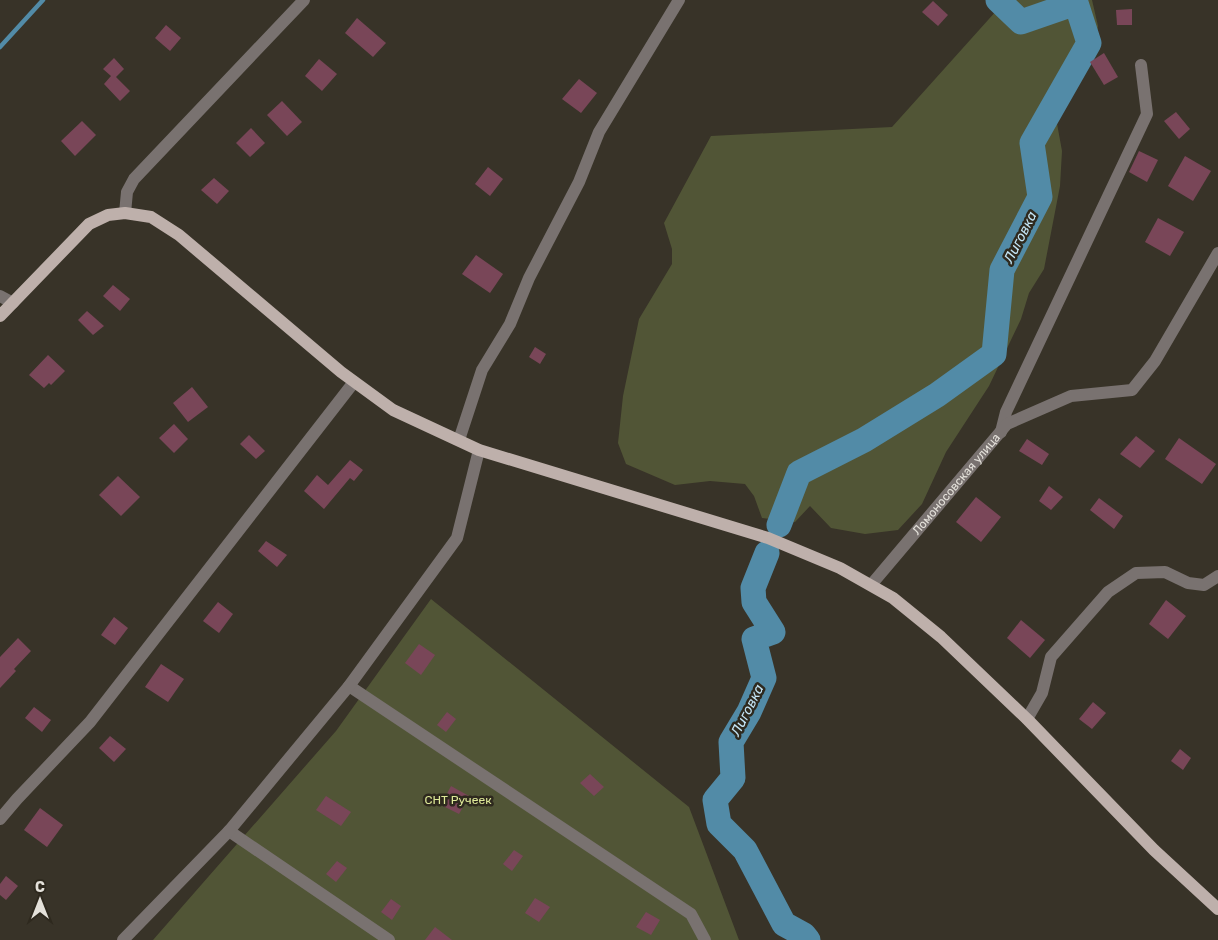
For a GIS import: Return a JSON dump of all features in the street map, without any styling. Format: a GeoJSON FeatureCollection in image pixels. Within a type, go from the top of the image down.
{"type":"FeatureCollection","features":[{"type":"Feature","properties":{"kind":"main road"},"geometry":{"type":"LineString","coordinates":[[0,316],[89,224],[108,215],[125,212],[151,216],[179,235],[230,280],[354,382],[393,410],[479,450],[768,538],[840,568],[893,598],[941,637],[1026,719],[1154,850],[1218,909]]}},
{"type":"Feature","properties":{"kind":"street"},"geometry":{"type":"LineString","coordinates":[[125,212],[127,192],[134,179],[304,0]]}},
{"type":"Feature","properties":{"kind":"street"},"geometry":{"type":"LineString","coordinates":[[459,440],[482,370],[510,324],[529,278],[579,182],[599,132],[678,0]]}},
{"type":"Feature","properties":{"kind":"street"},"geometry":{"type":"LineString","coordinates":[[1000,432],[1006,412],[1147,114],[1141,65]]}},
{"type":"Feature","properties":{"kind":"street","name":"Ломоносовская улица"},"geometry":{"type":"LineString","coordinates":[[871,585],[1007,424],[1071,396],[1132,390],[1155,360],[1218,253]]}},
{"type":"Feature","properties":{"kind":"street"},"geometry":{"type":"LineString","coordinates":[[0,296],[13,303]]}},
{"type":"Feature","properties":{"kind":"street"},"geometry":{"type":"LineString","coordinates":[[0,819],[90,722],[354,382]]}},
{"type":"Feature","properties":{"kind":"street"},"geometry":{"type":"LineString","coordinates":[[123,940],[228,831],[349,686],[457,538],[479,450]]}},
{"type":"Feature","properties":{"kind":"street"},"geometry":{"type":"LineString","coordinates":[[1026,719],[1042,693],[1052,657],[1108,592],[1136,573],[1165,572],[1188,583],[1204,585],[1218,576]]}},
{"type":"Feature","properties":{"kind":"street"},"geometry":{"type":"LineString","coordinates":[[349,686],[690,914],[705,940]]}},
{"type":"Feature","properties":{"kind":"street"},"geometry":{"type":"LineString","coordinates":[[228,831],[389,940]]}},
{"type":"Feature","properties":{"kind":"green space"},"geometry":{"type":"Polygon","coordinates":[[[1006,0],[1092,0],[1098,26],[1097,32],[1057,75],[1052,96],[1062,151],[1060,186],[1044,269],[1029,293],[1021,319],[989,386],[946,452],[922,504],[898,530],[865,534],[831,528],[810,506],[795,522],[762,518],[754,496],[745,484],[710,481],[675,485],[626,464],[618,443],[623,396],[639,319],[672,264],[672,249],[664,223],[711,136],[892,127],[1006,0]]]}},
{"type":"Feature","properties":{"kind":"green space","name":"СНТ Ручеек"},"geometry":{"type":"Polygon","coordinates":[[[431,599],[689,807],[739,940],[153,940],[336,731],[431,599]]]}},
{"type":"Feature","properties":{"kind":"building"},"geometry":{"type":"Polygon","coordinates":[[[933,1],[948,15],[938,26],[922,12],[933,1]]]}},
{"type":"Feature","properties":{"kind":"building"},"geometry":{"type":"Polygon","coordinates":[[[1132,9],[1132,25],[1117,25],[1116,10],[1132,9]]]}},
{"type":"Feature","properties":{"kind":"building"},"geometry":{"type":"Polygon","coordinates":[[[357,18],[386,43],[373,57],[345,33],[357,18]]]}},
{"type":"Feature","properties":{"kind":"building"},"geometry":{"type":"Polygon","coordinates":[[[166,25],[181,38],[170,51],[155,38],[166,25]]]}},
{"type":"Feature","properties":{"kind":"building"},"geometry":{"type":"Polygon","coordinates":[[[1104,53],[1118,77],[1104,85],[1090,62],[1104,53]]]}},
{"type":"Feature","properties":{"kind":"building"},"geometry":{"type":"Polygon","coordinates":[[[114,58],[124,69],[116,77],[130,91],[120,101],[104,84],[111,76],[103,69],[114,58]]]}},
{"type":"Feature","properties":{"kind":"building"},"geometry":{"type":"Polygon","coordinates":[[[319,59],[337,74],[322,91],[305,76],[319,59]]]}},
{"type":"Feature","properties":{"kind":"building"},"geometry":{"type":"Polygon","coordinates":[[[579,79],[597,93],[581,113],[562,99],[579,79]]]}},
{"type":"Feature","properties":{"kind":"building"},"geometry":{"type":"Polygon","coordinates":[[[282,101],[302,122],[287,136],[267,115],[282,101]]]}},
{"type":"Feature","properties":{"kind":"building"},"geometry":{"type":"Polygon","coordinates":[[[1176,112],[1190,129],[1179,139],[1164,121],[1176,112]]]}},
{"type":"Feature","properties":{"kind":"building"},"geometry":{"type":"Polygon","coordinates":[[[82,121],[96,135],[75,156],[61,141],[82,121]]]}},
{"type":"Feature","properties":{"kind":"building"},"geometry":{"type":"Polygon","coordinates":[[[251,128],[265,143],[250,157],[236,143],[251,128]]]}},
{"type":"Feature","properties":{"kind":"building"},"geometry":{"type":"Polygon","coordinates":[[[1139,151],[1158,160],[1147,182],[1129,172],[1139,151]]]}},
{"type":"Feature","properties":{"kind":"building"},"geometry":{"type":"Polygon","coordinates":[[[1185,156],[1211,171],[1193,201],[1168,186],[1185,156]]]}},
{"type":"Feature","properties":{"kind":"building"},"geometry":{"type":"Polygon","coordinates":[[[488,167],[503,179],[490,196],[475,184],[488,167]]]}},
{"type":"Feature","properties":{"kind":"building"},"geometry":{"type":"Polygon","coordinates":[[[214,178],[229,191],[217,204],[201,190],[214,178]]]}},
{"type":"Feature","properties":{"kind":"building"},"geometry":{"type":"Polygon","coordinates":[[[1158,218],[1184,232],[1170,256],[1145,242],[1158,218]]]}},
{"type":"Feature","properties":{"kind":"building"},"geometry":{"type":"Polygon","coordinates":[[[476,255],[503,274],[490,293],[462,274],[476,255]]]}},
{"type":"Feature","properties":{"kind":"building"},"geometry":{"type":"Polygon","coordinates":[[[113,285],[130,299],[120,311],[103,296],[113,285]]]}},
{"type":"Feature","properties":{"kind":"building"},"geometry":{"type":"Polygon","coordinates":[[[87,311],[104,326],[93,335],[78,320],[87,311]]]}},
{"type":"Feature","properties":{"kind":"building"},"geometry":{"type":"Polygon","coordinates":[[[535,347],[546,354],[540,364],[529,357],[535,347]]]}},
{"type":"Feature","properties":{"kind":"building"},"geometry":{"type":"Polygon","coordinates":[[[48,355],[65,371],[51,385],[49,383],[44,388],[29,375],[48,355]]]}},
{"type":"Feature","properties":{"kind":"building"},"geometry":{"type":"Polygon","coordinates":[[[192,387],[208,407],[188,422],[173,403],[192,387]]]}},
{"type":"Feature","properties":{"kind":"building"},"geometry":{"type":"Polygon","coordinates":[[[174,424],[188,439],[174,453],[159,438],[174,424]]]}},
{"type":"Feature","properties":{"kind":"building"},"geometry":{"type":"Polygon","coordinates":[[[249,435],[265,451],[256,459],[240,444],[249,435]]]}},
{"type":"Feature","properties":{"kind":"building"},"geometry":{"type":"Polygon","coordinates":[[[1136,436],[1155,451],[1140,468],[1120,454],[1136,436]]]}},
{"type":"Feature","properties":{"kind":"building"},"geometry":{"type":"Polygon","coordinates":[[[1179,438],[1216,464],[1202,484],[1165,459],[1179,438]]]}},
{"type":"Feature","properties":{"kind":"building"},"geometry":{"type":"Polygon","coordinates":[[[1027,439],[1049,454],[1042,465],[1019,451],[1027,439]]]}},
{"type":"Feature","properties":{"kind":"building"},"geometry":{"type":"Polygon","coordinates":[[[350,460],[363,470],[354,481],[350,478],[324,509],[304,491],[317,475],[328,485],[350,460]]]}},
{"type":"Feature","properties":{"kind":"building"},"geometry":{"type":"Polygon","coordinates":[[[118,476],[140,497],[121,516],[99,495],[118,476]]]}},
{"type":"Feature","properties":{"kind":"building"},"geometry":{"type":"Polygon","coordinates":[[[1049,486],[1063,497],[1051,510],[1039,501],[1049,486]]]}},
{"type":"Feature","properties":{"kind":"building"},"geometry":{"type":"Polygon","coordinates":[[[976,497],[1001,517],[981,542],[956,522],[976,497]]]}},
{"type":"Feature","properties":{"kind":"building"},"geometry":{"type":"Polygon","coordinates":[[[1099,498],[1123,516],[1114,529],[1090,510],[1099,498]]]}},
{"type":"Feature","properties":{"kind":"building"},"geometry":{"type":"Polygon","coordinates":[[[266,541],[287,555],[277,567],[258,551],[266,541]]]}},
{"type":"Feature","properties":{"kind":"building"},"geometry":{"type":"Polygon","coordinates":[[[1166,600],[1186,616],[1168,639],[1149,624],[1166,600]]]}},
{"type":"Feature","properties":{"kind":"building"},"geometry":{"type":"Polygon","coordinates":[[[218,602],[233,614],[219,633],[203,621],[218,602]]]}},
{"type":"Feature","properties":{"kind":"building"},"geometry":{"type":"Polygon","coordinates":[[[114,617],[128,628],[115,645],[101,635],[114,617]]]}},
{"type":"Feature","properties":{"kind":"building"},"geometry":{"type":"Polygon","coordinates":[[[1021,620],[1045,640],[1030,658],[1007,638],[1021,620]]]}},
{"type":"Feature","properties":{"kind":"building"},"geometry":{"type":"Polygon","coordinates":[[[18,638],[31,651],[0,688],[0,657],[18,638]]]}},
{"type":"Feature","properties":{"kind":"building"},"geometry":{"type":"Polygon","coordinates":[[[419,644],[435,655],[421,675],[405,663],[419,644]]]}},
{"type":"Feature","properties":{"kind":"building"},"geometry":{"type":"Polygon","coordinates":[[[161,664],[184,679],[168,702],[145,687],[161,664]]]}},
{"type":"Feature","properties":{"kind":"building"},"geometry":{"type":"Polygon","coordinates":[[[1093,702],[1106,713],[1092,729],[1079,719],[1093,702]]]}},
{"type":"Feature","properties":{"kind":"building"},"geometry":{"type":"Polygon","coordinates":[[[34,707],[51,720],[42,732],[25,718],[34,707]]]}},
{"type":"Feature","properties":{"kind":"building"},"geometry":{"type":"Polygon","coordinates":[[[447,712],[456,719],[446,732],[437,725],[447,712]]]}},
{"type":"Feature","properties":{"kind":"building"},"geometry":{"type":"Polygon","coordinates":[[[110,736],[126,749],[114,762],[99,748],[110,736]]]}},
{"type":"Feature","properties":{"kind":"building"},"geometry":{"type":"Polygon","coordinates":[[[1180,749],[1191,758],[1183,770],[1171,761],[1180,749]]]}},
{"type":"Feature","properties":{"kind":"building"},"geometry":{"type":"Polygon","coordinates":[[[590,774],[604,787],[594,796],[580,783],[590,774]]]}},
{"type":"Feature","properties":{"kind":"building"},"geometry":{"type":"Polygon","coordinates":[[[451,786],[469,796],[459,814],[441,805],[451,786]]]}},
{"type":"Feature","properties":{"kind":"building"},"geometry":{"type":"Polygon","coordinates":[[[326,796],[351,812],[341,826],[316,810],[326,796]]]}},
{"type":"Feature","properties":{"kind":"building"},"geometry":{"type":"Polygon","coordinates":[[[40,808],[63,825],[47,847],[24,830],[40,808]]]}},
{"type":"Feature","properties":{"kind":"building"},"geometry":{"type":"Polygon","coordinates":[[[514,850],[523,856],[512,871],[503,864],[514,850]]]}},
{"type":"Feature","properties":{"kind":"building"},"geometry":{"type":"Polygon","coordinates":[[[337,861],[347,868],[336,882],[326,874],[337,861]]]}},
{"type":"Feature","properties":{"kind":"building"},"geometry":{"type":"Polygon","coordinates":[[[6,876],[18,886],[6,900],[0,895],[0,884],[6,876]]]}},
{"type":"Feature","properties":{"kind":"building"},"geometry":{"type":"Polygon","coordinates":[[[535,898],[550,907],[539,922],[525,913],[535,898]]]}},
{"type":"Feature","properties":{"kind":"building"},"geometry":{"type":"Polygon","coordinates":[[[391,899],[401,906],[392,920],[381,912],[391,899]]]}},
{"type":"Feature","properties":{"kind":"building"},"geometry":{"type":"Polygon","coordinates":[[[646,912],[660,920],[651,935],[636,927],[646,912]]]}},
{"type":"Feature","properties":{"kind":"building"},"geometry":{"type":"Polygon","coordinates":[[[435,927],[452,940],[425,940],[435,927]]]}},
{"type":"Feature","properties":{"kind":"waterway"},"geometry":{"type":"LineString","coordinates":[[0,47],[43,0]]}},
{"type":"Feature","properties":{"kind":"waterway","name":"Лиговка"},"geometry":{"type":"LineString","coordinates":[[779,525],[799,473],[864,440],[937,395],[994,354],[1002,270],[1040,197],[1032,143],[1089,43],[1076,3],[1021,22],[998,0]]}},
{"type":"Feature","properties":{"kind":"waterway","name":"Лиговка"},"geometry":{"type":"LineString","coordinates":[[767,553],[753,588],[754,602],[773,632],[754,639],[764,678],[749,712],[731,742],[733,778],[715,800],[719,824],[745,850],[784,924],[804,935],[808,940]]}}]}
